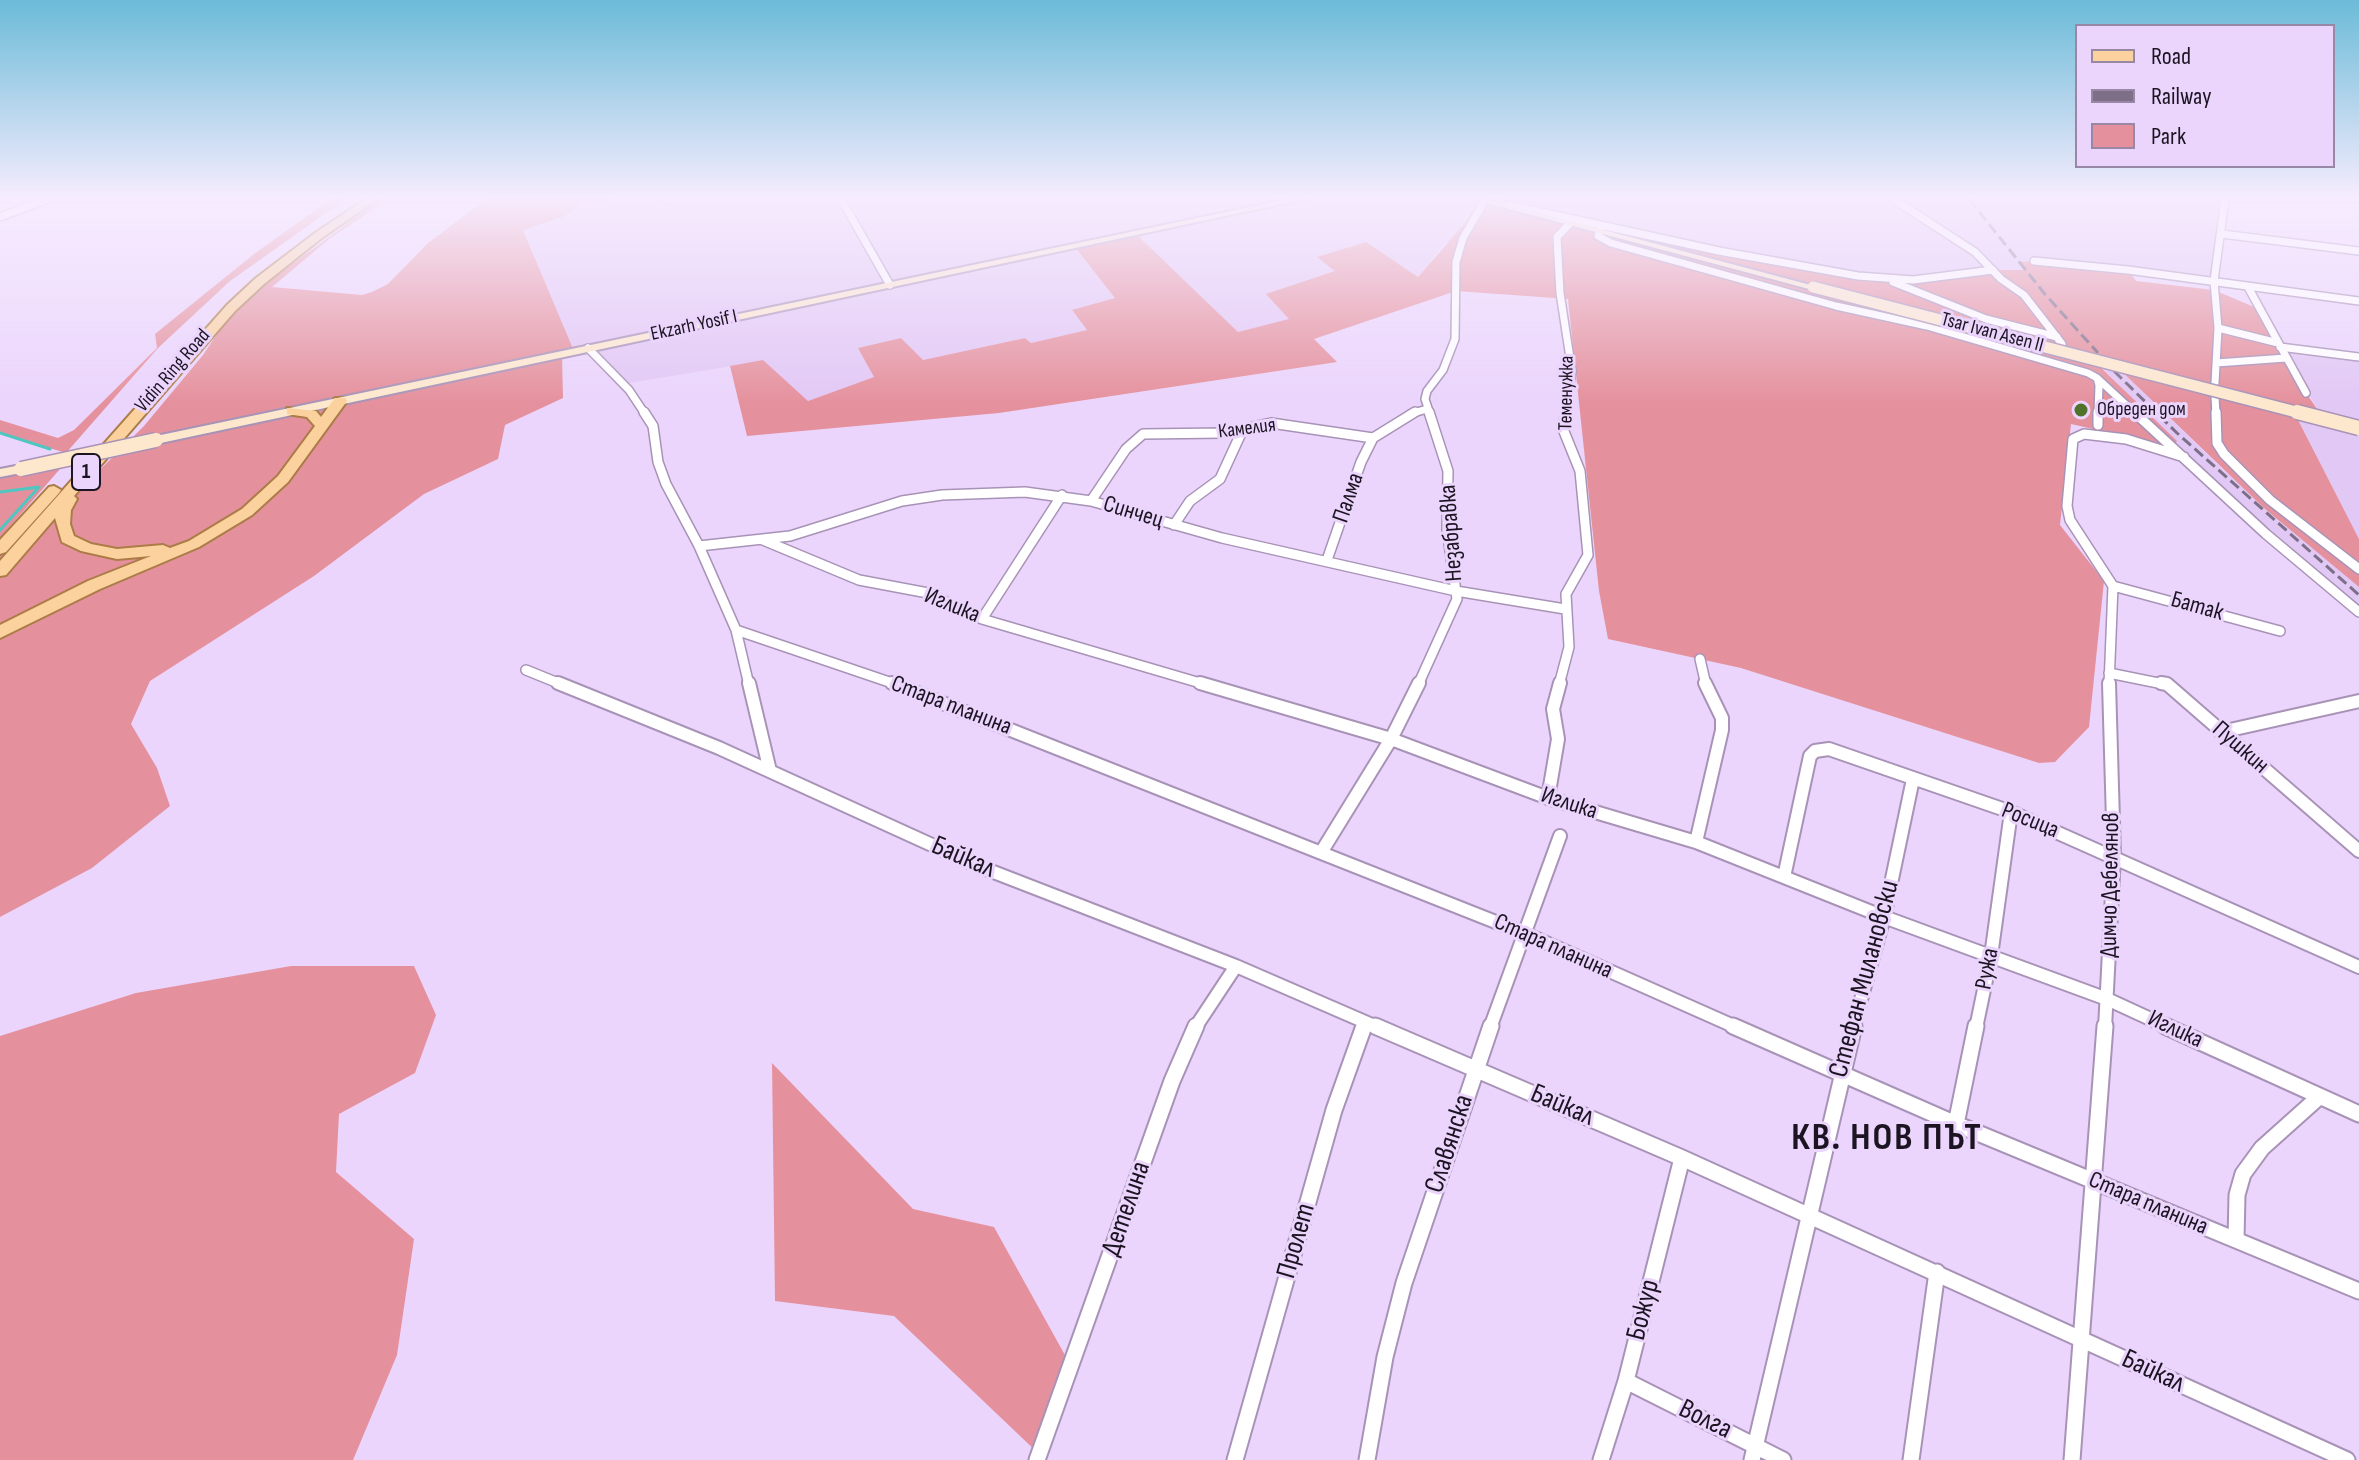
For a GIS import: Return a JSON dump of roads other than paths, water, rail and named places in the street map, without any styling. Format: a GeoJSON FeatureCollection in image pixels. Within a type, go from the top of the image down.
{"type":"FeatureCollection","features":[{"type":"Feature","properties":{"kind":"main road","name":"Vidin Ring Road"},"geometry":{"type":"LineString","coordinates":[[0,571],[209,330],[260,281],[279,267]]}},
{"type":"Feature","properties":{"kind":"main road","name":"Ekzarh Yosif I"},"geometry":{"type":"LineString","coordinates":[[0,473],[975,267]]}},
{"type":"Feature","properties":{"kind":"main road","name":"Tsar Ivan Asen II"},"geometry":{"type":"LineString","coordinates":[[1752,267],[1813,287],[2359,428]]}},
{"type":"Feature","properties":{"kind":"main road"},"geometry":{"type":"LineString","coordinates":[[0,549],[179,355],[209,330]]}},
{"type":"Feature","properties":{"kind":"main road"},"geometry":{"type":"LineString","coordinates":[[172,372],[165,388],[70,499],[63,510],[62,524],[67,539],[87,548],[117,554],[148,553],[179,547],[222,528]]}},
{"type":"Feature","properties":{"kind":"main road"},"geometry":{"type":"LineString","coordinates":[[0,632],[46,607],[194,544],[222,528],[267,496],[340,401]]}},
{"type":"Feature","properties":{"kind":"main road"},"geometry":{"type":"LineString","coordinates":[[292,411],[311,414],[322,426]]}},
{"type":"Feature","properties":{"kind":"street"},"geometry":{"type":"LineString","coordinates":[[880,267],[890,285]]}},
{"type":"Feature","properties":{"kind":"street"},"geometry":{"type":"LineString","coordinates":[[1373,438],[1411,413],[1427,409],[1427,391],[1443,370],[1455,339],[1456,267]]}},
{"type":"Feature","properties":{"kind":"street","name":"Теменужка"},"geometry":{"type":"LineString","coordinates":[[1559,267],[1572,371],[1563,429],[1580,471],[1588,555],[1566,594],[1565,609]]}},
{"type":"Feature","properties":{"kind":"street"},"geometry":{"type":"LineString","coordinates":[[1697,267],[1836,306],[1936,328],[2072,367],[2097,378]]}},
{"type":"Feature","properties":{"kind":"street"},"geometry":{"type":"LineString","coordinates":[[1792,267],[1889,280],[1993,270]]}},
{"type":"Feature","properties":{"kind":"street"},"geometry":{"type":"LineString","coordinates":[[1889,280],[1986,319],[2059,341],[2024,295],[1990,267]]}},
{"type":"Feature","properties":{"kind":"street"},"geometry":{"type":"LineString","coordinates":[[2089,267],[2359,301]]}},
{"type":"Feature","properties":{"kind":"street"},"geometry":{"type":"LineString","coordinates":[[2215,383],[2216,267]]}},
{"type":"Feature","properties":{"kind":"street"},"geometry":{"type":"LineString","coordinates":[[2248,287],[2306,393]]}},
{"type":"Feature","properties":{"kind":"street"},"geometry":{"type":"LineString","coordinates":[[2218,328],[2279,345],[2359,357]]}},
{"type":"Feature","properties":{"kind":"street"},"geometry":{"type":"LineString","coordinates":[[588,348],[629,390],[653,426],[658,462],[666,484],[699,546],[736,630],[770,771]]}},
{"type":"Feature","properties":{"kind":"street"},"geometry":{"type":"LineString","coordinates":[[2216,363],[2286,358]]}},
{"type":"Feature","properties":{"kind":"street"},"geometry":{"type":"LineString","coordinates":[[2080,362],[2266,534],[2359,612]]}},
{"type":"Feature","properties":{"kind":"street"},"geometry":{"type":"LineString","coordinates":[[2097,378],[2098,425]]}},
{"type":"Feature","properties":{"kind":"street"},"geometry":{"type":"LineString","coordinates":[[2215,397],[2217,443],[2224,454],[2270,500],[2359,569]]}},
{"type":"Feature","properties":{"kind":"street","name":"Незабравка"},"geometry":{"type":"LineString","coordinates":[[1322,851],[1391,739],[1455,609],[1456,591],[1447,530],[1448,471],[1427,409]]}},
{"type":"Feature","properties":{"kind":"street","name":"Камелия"},"geometry":{"type":"LineString","coordinates":[[1091,501],[1126,449],[1143,434],[1223,433],[1271,423],[1373,438]]}},
{"type":"Feature","properties":{"kind":"street"},"geometry":{"type":"LineString","coordinates":[[1174,525],[1190,501],[1220,479],[1243,429]]}},
{"type":"Feature","properties":{"kind":"street"},"geometry":{"type":"LineString","coordinates":[[2113,586],[2070,520],[2067,506],[2073,439],[2084,434],[2126,439],[2184,457]]}},
{"type":"Feature","properties":{"kind":"street","name":"Палма"},"geometry":{"type":"LineString","coordinates":[[1327,560],[1361,462],[1373,438]]}},
{"type":"Feature","properties":{"kind":"street","name":"Синчец"},"geometry":{"type":"LineString","coordinates":[[699,546],[763,540],[826,527],[902,501],[942,495],[986,491],[1062,495],[1174,525],[1456,591],[1565,609]]}},
{"type":"Feature","properties":{"kind":"street"},"geometry":{"type":"LineString","coordinates":[[982,619],[1062,495]]}},
{"type":"Feature","properties":{"kind":"street","name":"Иглика"},"geometry":{"type":"LineString","coordinates":[[763,540],[836,573],[928,593],[982,619],[1391,739],[1548,798],[1696,842],[1884,917],[2107,999],[2359,1114]]}},
{"type":"Feature","properties":{"kind":"street","name":"Батак"},"geometry":{"type":"LineString","coordinates":[[2113,586],[2280,631]]}},
{"type":"Feature","properties":{"kind":"street","name":"Димчо Дебелянов"},"geometry":{"type":"LineString","coordinates":[[2072,1460],[2107,999],[2114,856],[2109,673],[2113,586]]}},
{"type":"Feature","properties":{"kind":"street"},"geometry":{"type":"LineString","coordinates":[[1548,798],[1558,739],[1553,709],[1569,647],[1565,609]]}},
{"type":"Feature","properties":{"kind":"street","name":"Стара планина"},"geometry":{"type":"LineString","coordinates":[[736,630],[910,689],[1526,934],[1956,1124],[2359,1291]]}},
{"type":"Feature","properties":{"kind":"street"},"geometry":{"type":"LineString","coordinates":[[1696,842],[1722,730],[1722,718],[1706,686],[1700,659]]}},
{"type":"Feature","properties":{"kind":"street","name":"Байкал"},"geometry":{"type":"LineString","coordinates":[[526,670],[770,771],[978,866],[1236,966],[1682,1158],[2347,1460]]}},
{"type":"Feature","properties":{"kind":"street","name":"Пушкин"},"geometry":{"type":"LineString","coordinates":[[2109,673],[2167,684],[2359,851]]}},
{"type":"Feature","properties":{"kind":"street"},"geometry":{"type":"LineString","coordinates":[[2221,732],[2359,701]]}},
{"type":"Feature","properties":{"kind":"street","name":"Росица"},"geometry":{"type":"LineString","coordinates":[[1784,877],[1810,756],[1815,751],[1829,749],[2011,812],[2359,967]]}},
{"type":"Feature","properties":{"kind":"street","name":"Стефан Милановски"},"geometry":{"type":"LineString","coordinates":[[1753,1452],[1840,1074],[1884,917],[1913,779]]}},
{"type":"Feature","properties":{"kind":"street","name":"Ружа"},"geometry":{"type":"LineString","coordinates":[[1956,1124],[1991,956],[2011,812]]}},
{"type":"Feature","properties":{"kind":"street","name":"Славянска"},"geometry":{"type":"LineString","coordinates":[[1367,1460],[1385,1357],[1404,1283],[1475,1069],[1560,836]]}},
{"type":"Feature","properties":{"kind":"street","name":"Детелина"},"geometry":{"type":"LineString","coordinates":[[1037,1460],[1172,1081],[1192,1032],[1236,966]]}},
{"type":"Feature","properties":{"kind":"street","name":"Пролет"},"geometry":{"type":"LineString","coordinates":[[1235,1460],[1334,1110],[1365,1023]]}},
{"type":"Feature","properties":{"kind":"street"},"geometry":{"type":"LineString","coordinates":[[2236,1240],[2237,1195],[2243,1174],[2262,1148],[2319,1097]]}},
{"type":"Feature","properties":{"kind":"street","name":"Божур"},"geometry":{"type":"LineString","coordinates":[[1601,1460],[1626,1381],[1682,1158]]}},
{"type":"Feature","properties":{"kind":"street"},"geometry":{"type":"LineString","coordinates":[[1911,1460],[1937,1272]]}},
{"type":"Feature","properties":{"kind":"street","name":"Волга"},"geometry":{"type":"LineString","coordinates":[[1626,1381],[1753,1452],[1783,1460]]}},
{"type":"Feature","properties":{"kind":"waterway"},"geometry":{"type":"LineString","coordinates":[[0,433],[50,449]]}},
{"type":"Feature","properties":{"kind":"waterway"},"geometry":{"type":"LineString","coordinates":[[0,492],[39,487],[0,530]]}},
{"type":"Feature","properties":{"kind":"railway"},"geometry":{"type":"LineString","coordinates":[[2023,267],[2098,353]]}},
{"type":"Feature","properties":{"kind":"railway"},"geometry":{"type":"LineString","coordinates":[[2114,371],[2177,433],[2359,595]]}},
{"type":"Feature","properties":{"kind":"place","name":"Обреден дом"},"geometry":{"type":"Point","coordinates":[2081,410]}},
{"type":"Feature","properties":{"kind":"district","name":"КВ. НОВ ПЪТ"},"geometry":{"type":"Point","coordinates":[1887,1139]}}]}
